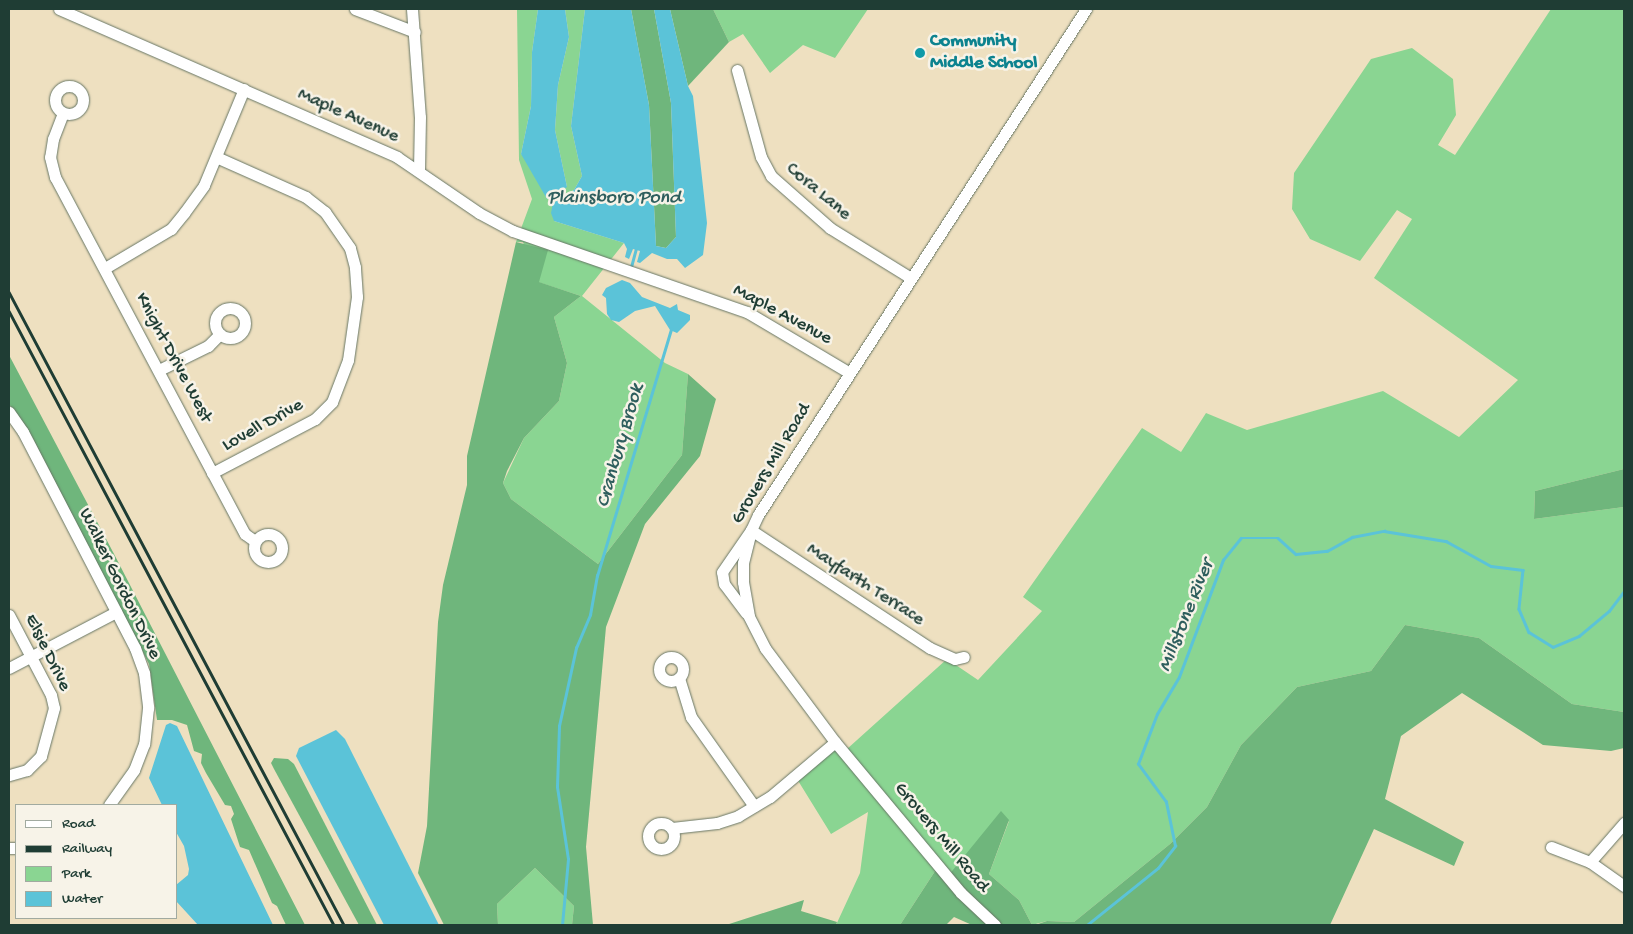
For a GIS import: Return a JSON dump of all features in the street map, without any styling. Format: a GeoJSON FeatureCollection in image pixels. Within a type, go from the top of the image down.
{"type":"FeatureCollection","features":[{"type":"Feature","properties":{"kind":"street","name":"Maple Avenue"},"geometry":{"type":"LineString","coordinates":[[59,9],[244,89],[419,169],[461,201],[513,231],[747,312],[848,372]]}},
{"type":"Feature","properties":{"kind":"street"},"geometry":{"type":"LineString","coordinates":[[355,9],[415,32]]}},
{"type":"Feature","properties":{"kind":"street"},"geometry":{"type":"LineString","coordinates":[[412,9],[420,116],[419,169]]}},
{"type":"Feature","properties":{"kind":"street","name":"Grovers Mill Road"},"geometry":{"type":"LineString","coordinates":[[996,925],[961,893],[835,742],[765,648],[749,616],[743,582],[751,530],[848,372],[1086,9]]}},
{"type":"Feature","properties":{"kind":"street","name":"Cora Lane"},"geometry":{"type":"LineString","coordinates":[[737,70],[761,157],[771,176],[830,228],[911,278]]}},
{"type":"Feature","properties":{"kind":"street"},"geometry":{"type":"LineString","coordinates":[[105,268],[171,229],[204,185],[244,89]]}},
{"type":"Feature","properties":{"kind":"street","name":"Knight Drive West"},"geometry":{"type":"LineString","coordinates":[[63,113],[52,139],[50,157],[55,177],[105,268],[244,534],[255,541]]}},
{"type":"Feature","properties":{"kind":"street","name":"Lovell Drive"},"geometry":{"type":"LineString","coordinates":[[212,473],[315,419],[332,402],[348,360],[357,297],[355,267],[350,248],[325,212],[306,197],[216,157]]}},
{"type":"Feature","properties":{"kind":"street"},"geometry":{"type":"LineString","coordinates":[[159,370],[208,346],[220,334]]}},
{"type":"Feature","properties":{"kind":"street","name":"Walker Gordon Drive"},"geometry":{"type":"LineString","coordinates":[[9,412],[24,432],[140,660],[148,714],[140,757],[128,782],[110,804]]}},
{"type":"Feature","properties":{"kind":"street"},"geometry":{"type":"LineString","coordinates":[[749,616],[722,578],[734,550],[751,530]]}},
{"type":"Feature","properties":{"kind":"street","name":"Mayfarth Terrace"},"geometry":{"type":"LineString","coordinates":[[751,530],[930,648],[955,659],[964,657]]}},
{"type":"Feature","properties":{"kind":"street"},"geometry":{"type":"LineString","coordinates":[[9,668],[116,612]]}},
{"type":"Feature","properties":{"kind":"street","name":"Elsie Drive"},"geometry":{"type":"LineString","coordinates":[[9,615],[53,699],[54,716],[39,759],[24,772],[9,775]]}},
{"type":"Feature","properties":{"kind":"street"},"geometry":{"type":"LineString","coordinates":[[679,678],[691,717],[754,806]]}},
{"type":"Feature","properties":{"kind":"street"},"geometry":{"type":"LineString","coordinates":[[672,828],[717,823],[754,806],[770,796],[835,742]]}},
{"type":"Feature","properties":{"kind":"street"},"geometry":{"type":"LineString","coordinates":[[1590,862],[1624,823]]}},
{"type":"Feature","properties":{"kind":"street"},"geometry":{"type":"LineString","coordinates":[[1551,847],[1590,862],[1624,886]]}},
{"type":"Feature","properties":{"kind":"green space"},"geometry":{"type":"Polygon","coordinates":[[[517,9],[538,9],[532,52],[531,106],[521,154],[567,187],[555,130],[558,85],[569,37],[565,9],[585,9],[571,126],[582,176],[574,190],[565,194],[554,221],[624,243],[582,296],[665,363],[688,374],[682,455],[598,564],[511,499],[503,483],[524,438],[559,401],[567,363],[554,317],[581,296],[538,282],[523,242],[516,242],[532,199],[519,160],[517,9]]]}},
{"type":"Feature","properties":{"kind":"green space"},"geometry":{"type":"Polygon","coordinates":[[[631,9],[654,9],[671,103],[676,237],[666,248],[656,246],[649,105],[631,9]]]}},
{"type":"Feature","properties":{"kind":"green space"},"geometry":{"type":"Polygon","coordinates":[[[670,9],[713,9],[729,42],[688,86],[670,9]]]}},
{"type":"Feature","properties":{"kind":"green space"},"geometry":{"type":"Polygon","coordinates":[[[713,9],[868,9],[835,58],[803,45],[770,73],[743,34],[729,42],[713,9]]]}},
{"type":"Feature","properties":{"kind":"green space"},"geometry":{"type":"Polygon","coordinates":[[[1551,9],[1624,9],[1624,469],[1535,491],[1534,519],[1624,507],[1624,712],[1572,704],[1479,638],[1405,625],[1371,671],[1297,687],[1241,745],[1207,807],[1170,844],[1074,922],[1047,921],[1032,925],[1019,900],[989,874],[1009,821],[948,876],[939,865],[900,925],[836,925],[860,873],[868,812],[831,834],[797,779],[841,741],[847,749],[947,659],[978,680],[1042,611],[1023,597],[1142,428],[1181,452],[1206,413],[1247,430],[1383,391],[1459,437],[1518,380],[1374,278],[1412,219],[1397,210],[1360,261],[1310,239],[1292,209],[1294,173],[1371,59],[1412,48],[1453,79],[1456,115],[1438,145],[1455,155],[1551,9]]]}},
{"type":"Feature","properties":{"kind":"green space"},"geometry":{"type":"Polygon","coordinates":[[[516,242],[548,250],[539,282],[581,296],[554,317],[567,363],[559,401],[524,438],[507,471],[503,483],[511,499],[598,564],[682,455],[688,374],[716,399],[700,456],[645,524],[606,627],[586,847],[593,925],[572,925],[574,906],[535,868],[497,904],[498,925],[444,925],[418,873],[427,826],[438,622],[443,585],[467,485],[467,456],[516,242]]]}},
{"type":"Feature","properties":{"kind":"green space"},"geometry":{"type":"Polygon","coordinates":[[[9,355],[113,552],[305,925],[286,925],[277,906],[272,903],[249,850],[240,847],[231,819],[234,814],[231,806],[225,805],[206,773],[201,763],[202,754],[194,751],[187,725],[172,720],[157,720],[149,664],[33,439],[9,404],[9,355]]]}},
{"type":"Feature","properties":{"kind":"green space"},"geometry":{"type":"Polygon","coordinates":[[[1624,469],[1624,507],[1534,519],[1535,491],[1624,469]]]}},
{"type":"Feature","properties":{"kind":"green space"},"geometry":{"type":"Polygon","coordinates":[[[1405,625],[1479,638],[1572,704],[1624,712],[1624,748],[1611,751],[1543,745],[1462,693],[1401,736],[1385,799],[1464,842],[1454,866],[1374,829],[1330,925],[1035,925],[1047,921],[1074,922],[1170,844],[1207,807],[1241,745],[1297,687],[1371,671],[1405,625]]]}},
{"type":"Feature","properties":{"kind":"green space"},"geometry":{"type":"Polygon","coordinates":[[[274,758],[288,759],[294,764],[377,925],[359,925],[274,769],[271,763],[274,758]]]}},
{"type":"Feature","properties":{"kind":"green space"},"geometry":{"type":"Polygon","coordinates":[[[1001,811],[1009,820],[989,874],[1019,900],[1032,925],[972,925],[954,917],[946,925],[900,925],[939,865],[948,876],[1001,811]]]}},
{"type":"Feature","properties":{"kind":"green space"},"geometry":{"type":"Polygon","coordinates":[[[535,868],[574,906],[572,925],[498,925],[497,904],[535,868]]]}},
{"type":"Feature","properties":{"kind":"green space"},"geometry":{"type":"Polygon","coordinates":[[[804,900],[801,911],[837,922],[836,925],[726,925],[804,900]]]}},
{"type":"Feature","properties":{"kind":"water","name":"Plainsboro Pond"},"geometry":{"type":"Polygon","coordinates":[[[538,9],[565,9],[569,37],[558,85],[555,130],[567,187],[547,199],[521,154],[531,106],[532,52],[538,9]]]}},
{"type":"Feature","properties":{"kind":"water","name":"Plainsboro Pond"},"geometry":{"type":"Polygon","coordinates":[[[585,9],[631,9],[649,105],[656,246],[666,248],[676,237],[671,103],[654,9],[670,9],[688,86],[693,96],[707,223],[703,255],[685,268],[677,259],[667,259],[652,253],[640,263],[637,262],[640,251],[633,249],[629,259],[625,257],[627,249],[624,243],[554,221],[551,213],[553,203],[574,190],[582,176],[571,126],[585,9]]]}},
{"type":"Feature","properties":{"kind":"water"},"geometry":{"type":"Polygon","coordinates":[[[622,280],[630,283],[642,297],[670,308],[677,304],[678,310],[690,315],[690,320],[677,333],[670,330],[655,306],[635,311],[619,322],[611,320],[607,314],[606,298],[602,295],[606,288],[622,280]]]}},
{"type":"Feature","properties":{"kind":"water"},"geometry":{"type":"Polygon","coordinates":[[[170,723],[177,726],[273,925],[198,925],[178,903],[178,883],[188,875],[189,869],[184,846],[178,836],[178,804],[162,804],[149,778],[166,725],[170,723]]]}},
{"type":"Feature","properties":{"kind":"water"},"geometry":{"type":"Polygon","coordinates":[[[336,730],[345,739],[439,925],[384,925],[296,756],[299,748],[336,730]]]}},
{"type":"Feature","properties":{"kind":"waterway","name":"Cranbury Brook"},"geometry":{"type":"LineString","coordinates":[[631,267],[636,248]]}},
{"type":"Feature","properties":{"kind":"waterway","name":"Cranbury Brook"},"geometry":{"type":"LineString","coordinates":[[562,925],[568,859],[557,787],[559,726],[576,648],[590,615],[597,576],[671,329]]}},
{"type":"Feature","properties":{"kind":"waterway","name":"Millstone River"},"geometry":{"type":"LineString","coordinates":[[1087,925],[1158,868],[1175,846],[1166,802],[1138,764],[1157,714],[1179,677],[1223,560],[1241,538],[1278,538],[1296,554],[1327,551],[1352,537],[1384,531],[1446,541],[1491,566],[1523,570],[1519,609],[1529,632],[1553,647],[1579,636],[1609,611],[1624,591]]}},
{"type":"Feature","properties":{"kind":"railway"},"geometry":{"type":"LineString","coordinates":[[9,292],[344,925]]}},
{"type":"Feature","properties":{"kind":"railway"},"geometry":{"type":"LineString","coordinates":[[9,311],[334,925]]}},
{"type":"Feature","properties":{"kind":"place","name":"Community Middle School"},"geometry":{"type":"Point","coordinates":[920,53]}}]}
